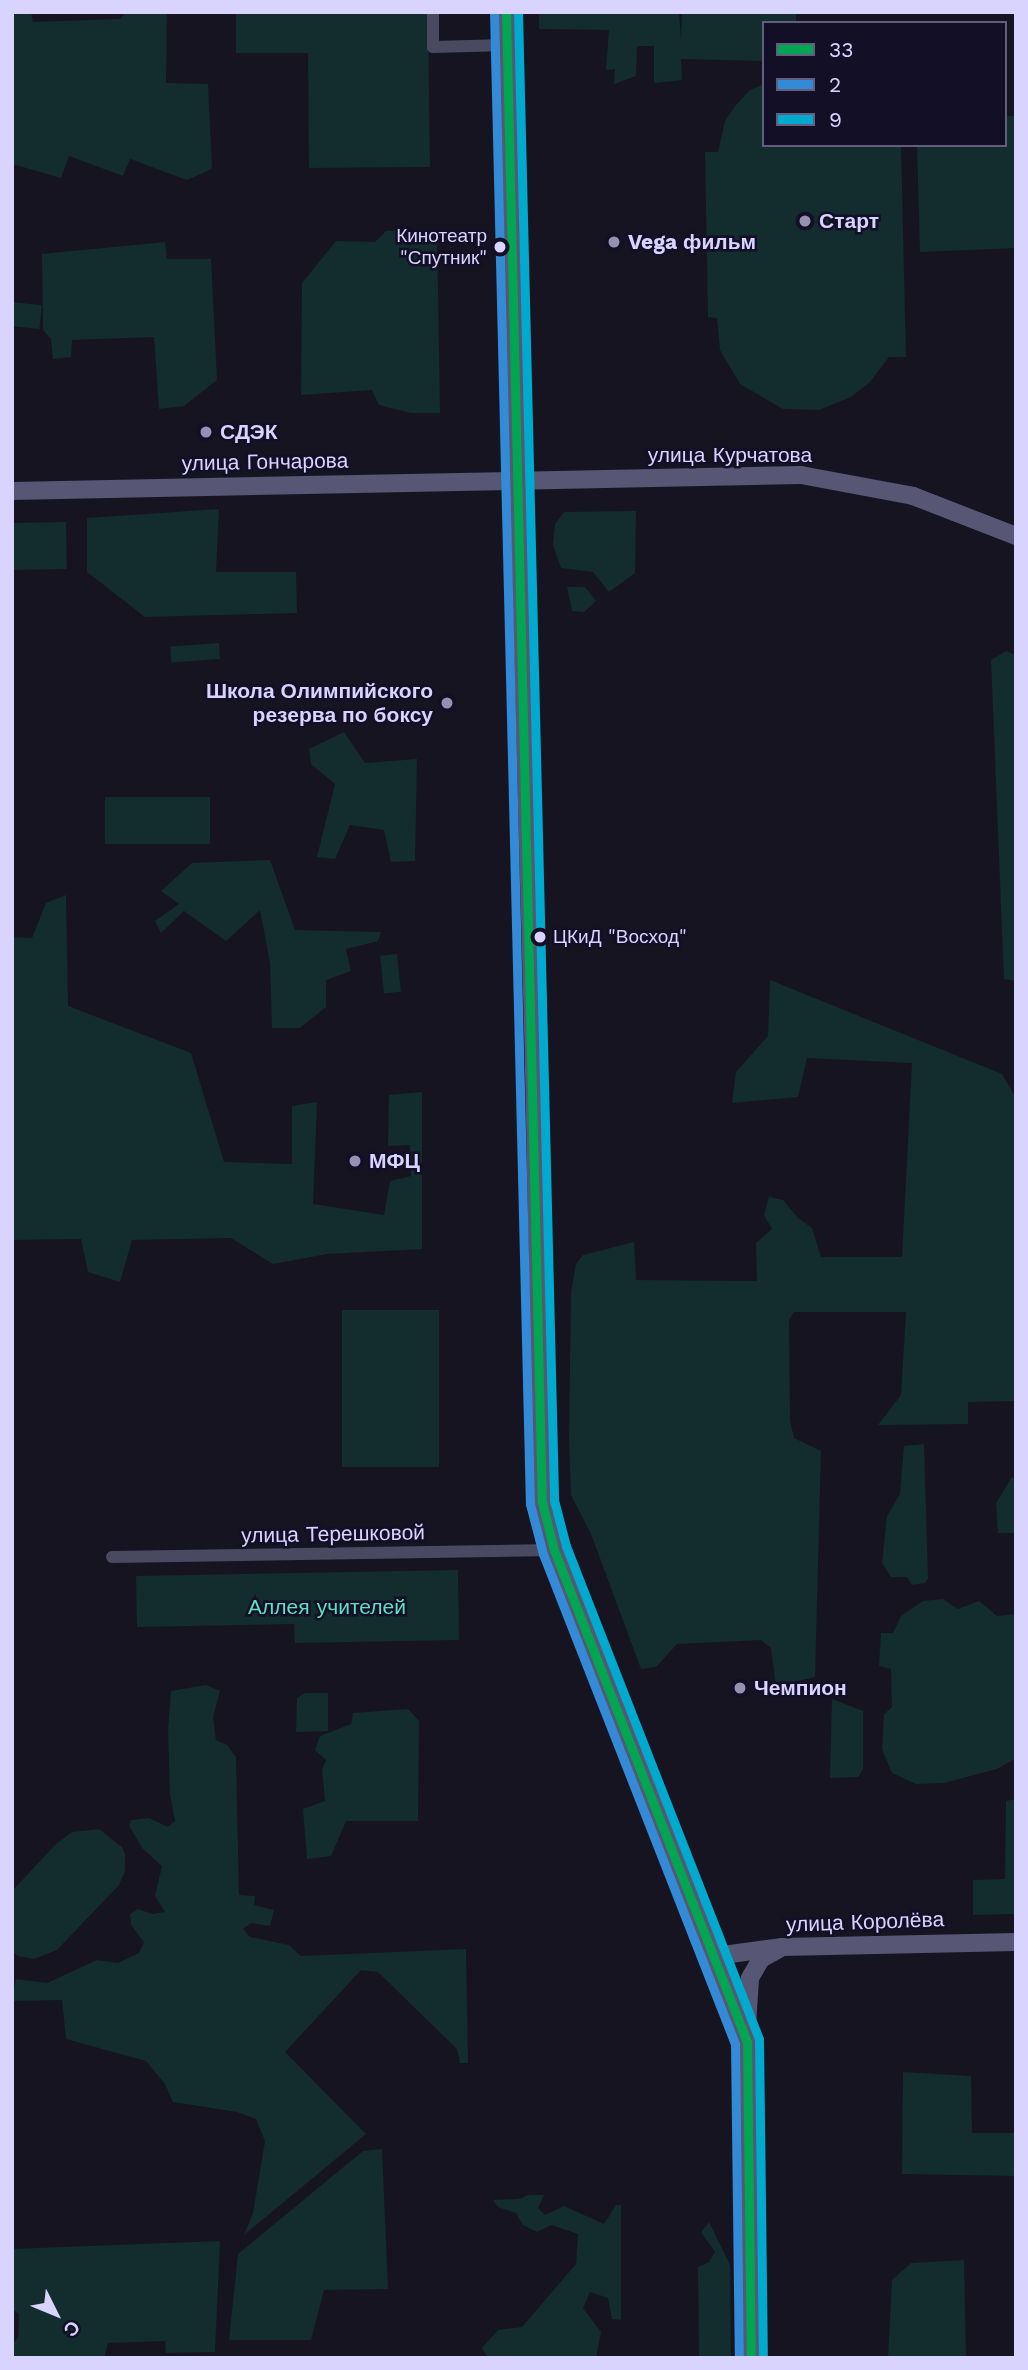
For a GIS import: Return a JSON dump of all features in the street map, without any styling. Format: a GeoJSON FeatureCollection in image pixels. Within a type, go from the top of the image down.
{"type":"FeatureCollection","features":[{"type":"Feature","properties":{"kind":"main road"},"geometry":{"type":"LineString","coordinates":[[506,12],[542,1502],[554,1550],[716,1956],[747,2042]]}},
{"type":"Feature","properties":{"kind":"main road","name":"улица Курчатова"},"geometry":{"type":"LineString","coordinates":[[519,480],[801,475],[913,496],[1016,536]]}},
{"type":"Feature","properties":{"kind":"main road","name":"улица Гончарова"},"geometry":{"type":"LineString","coordinates":[[12,491],[519,480]]}},
{"type":"Feature","properties":{"kind":"main road","name":"улица Королёва"},"geometry":{"type":"LineString","coordinates":[[716,1956],[782,1947],[1016,1942]]}},
{"type":"Feature","properties":{"kind":"main road"},"geometry":{"type":"LineString","coordinates":[[751,2358],[747,2042],[750,1978],[761,1959],[782,1947]]}},
{"type":"Feature","properties":{"kind":"street"},"geometry":{"type":"LineString","coordinates":[[433,12],[433,47],[507,45]]}},
{"type":"Feature","properties":{"kind":"street","name":"улица Терешковой"},"geometry":{"type":"LineString","coordinates":[[112,1557],[554,1550]]}},
{"type":"Feature","properties":{"kind":"green space"},"geometry":{"type":"Polygon","coordinates":[[[14,12],[31,12],[33,22],[120,19],[126,12],[167,12],[166,83],[208,84],[212,169],[187,180],[130,159],[123,176],[69,156],[61,178],[12,164],[14,12]]]}},
{"type":"Feature","properties":{"kind":"green space"},"geometry":{"type":"Polygon","coordinates":[[[236,12],[428,12],[430,167],[309,168],[308,53],[236,53],[236,12]]]}},
{"type":"Feature","properties":{"kind":"green space"},"geometry":{"type":"Polygon","coordinates":[[[539,12],[679,12],[681,41],[682,12],[796,12],[796,21],[762,21],[762,61],[681,59],[682,80],[654,83],[654,46],[637,46],[636,76],[614,84],[615,69],[606,70],[609,30],[539,29],[539,12]]]}},
{"type":"Feature","properties":{"kind":"green space","name":"Старт"},"geometry":{"type":"Polygon","coordinates":[[[762,85],[762,147],[901,147],[906,357],[889,357],[870,382],[851,397],[819,410],[783,409],[740,384],[720,350],[717,318],[708,317],[705,152],[718,152],[725,121],[750,90],[762,85]]]}},
{"type":"Feature","properties":{"kind":"green space"},"geometry":{"type":"Polygon","coordinates":[[[1007,116],[1016,116],[1016,248],[920,252],[917,147],[1007,147],[1007,116]]]}},
{"type":"Feature","properties":{"kind":"green space"},"geometry":{"type":"Polygon","coordinates":[[[437,230],[440,413],[411,413],[379,405],[372,390],[301,395],[302,283],[336,241],[375,242],[386,231],[437,230]]]}},
{"type":"Feature","properties":{"kind":"green space"},"geometry":{"type":"Polygon","coordinates":[[[165,242],[167,259],[211,259],[217,380],[184,406],[159,409],[154,337],[72,340],[71,357],[53,359],[51,339],[43,330],[42,254],[165,242]]]}},
{"type":"Feature","properties":{"kind":"green space"},"geometry":{"type":"Polygon","coordinates":[[[12,302],[42,305],[39,329],[12,326],[12,302]]]}},
{"type":"Feature","properties":{"kind":"green space"},"geometry":{"type":"Polygon","coordinates":[[[219,509],[216,572],[296,572],[297,613],[145,617],[87,572],[87,518],[219,509]]]}},
{"type":"Feature","properties":{"kind":"green space"},"geometry":{"type":"Polygon","coordinates":[[[636,511],[635,573],[609,592],[593,572],[561,568],[553,545],[555,524],[564,512],[636,511]]]}},
{"type":"Feature","properties":{"kind":"green space"},"geometry":{"type":"Polygon","coordinates":[[[66,522],[67,569],[13,570],[12,523],[66,522]]]}},
{"type":"Feature","properties":{"kind":"green space"},"geometry":{"type":"Polygon","coordinates":[[[567,587],[585,587],[596,601],[584,612],[572,611],[567,587]]]}},
{"type":"Feature","properties":{"kind":"green space"},"geometry":{"type":"Polygon","coordinates":[[[219,643],[220,659],[171,662],[170,646],[219,643]]]}},
{"type":"Feature","properties":{"kind":"green space"},"geometry":{"type":"Polygon","coordinates":[[[1006,651],[1016,655],[1016,981],[1004,979],[991,660],[1006,651]]]}},
{"type":"Feature","properties":{"kind":"green space"},"geometry":{"type":"Polygon","coordinates":[[[344,732],[365,763],[417,759],[415,861],[391,862],[384,830],[350,825],[335,859],[317,857],[335,784],[311,764],[309,749],[344,732]]]}},
{"type":"Feature","properties":{"kind":"green space"},"geometry":{"type":"Polygon","coordinates":[[[105,797],[210,797],[210,844],[105,844],[105,797]]]}},
{"type":"Feature","properties":{"kind":"green space"},"geometry":{"type":"Polygon","coordinates":[[[270,860],[295,930],[381,932],[378,941],[346,949],[351,971],[326,980],[326,1007],[300,1028],[272,1028],[270,963],[260,910],[226,941],[184,911],[161,933],[155,921],[179,904],[161,891],[192,863],[270,860]]]}},
{"type":"Feature","properties":{"kind":"green space"},"geometry":{"type":"Polygon","coordinates":[[[66,895],[68,1006],[191,1053],[224,1162],[292,1164],[292,1106],[317,1102],[313,1204],[384,1215],[390,1181],[411,1176],[410,1145],[388,1146],[389,1095],[422,1092],[422,1249],[327,1254],[273,1264],[231,1238],[132,1240],[120,1282],[88,1272],[81,1239],[12,1240],[12,937],[32,938],[46,903],[66,895]]]}},
{"type":"Feature","properties":{"kind":"green space"},"geometry":{"type":"Polygon","coordinates":[[[397,954],[401,992],[384,994],[380,956],[397,954]]]}},
{"type":"Feature","properties":{"kind":"green space"},"geometry":{"type":"Polygon","coordinates":[[[770,980],[1002,1074],[1016,1098],[1016,1401],[968,1402],[968,1424],[878,1425],[901,1395],[906,1312],[794,1312],[789,1319],[790,1420],[794,1438],[821,1451],[815,1677],[776,1686],[771,1648],[761,1640],[677,1644],[656,1667],[641,1669],[591,1534],[571,1495],[569,1438],[571,1292],[576,1264],[583,1255],[634,1242],[636,1280],[757,1281],[756,1243],[772,1229],[764,1215],[769,1197],[783,1200],[798,1218],[812,1228],[821,1257],[902,1257],[912,1063],[807,1058],[798,1097],[732,1103],[736,1072],[768,1036],[770,980]]]}},
{"type":"Feature","properties":{"kind":"green space"},"geometry":{"type":"Polygon","coordinates":[[[342,1310],[439,1310],[439,1467],[342,1467],[342,1310]]]}},
{"type":"Feature","properties":{"kind":"green space"},"geometry":{"type":"Polygon","coordinates":[[[924,1444],[928,1578],[925,1583],[912,1585],[907,1577],[891,1577],[882,1563],[887,1516],[900,1494],[904,1446],[924,1444]]]}},
{"type":"Feature","properties":{"kind":"green space"},"geometry":{"type":"Polygon","coordinates":[[[1012,1477],[1016,1481],[1016,1533],[998,1533],[996,1503],[1012,1477]]]}},
{"type":"Feature","properties":{"kind":"green space","name":"Аллея учителей"},"geometry":{"type":"Polygon","coordinates":[[[458,1570],[459,1640],[295,1643],[294,1624],[137,1627],[136,1576],[458,1570]]]}},
{"type":"Feature","properties":{"kind":"green space"},"geometry":{"type":"Polygon","coordinates":[[[943,1599],[958,1609],[979,1601],[997,1616],[1016,1614],[1016,1758],[997,1769],[944,1783],[916,1784],[892,1773],[882,1749],[884,1714],[892,1707],[891,1669],[879,1666],[881,1633],[893,1633],[901,1616],[923,1601],[943,1599]]]}},
{"type":"Feature","properties":{"kind":"green space"},"geometry":{"type":"Polygon","coordinates":[[[206,1685],[220,1691],[213,1717],[216,1740],[227,1745],[236,1757],[239,1895],[255,1896],[254,1905],[274,1910],[270,1926],[251,1923],[243,1929],[250,1937],[289,1945],[301,1956],[466,1949],[468,2063],[460,2063],[457,2049],[378,1972],[361,1970],[285,2052],[366,2134],[244,2235],[253,2213],[265,2141],[256,2119],[237,2112],[173,2102],[165,2084],[146,2061],[66,2039],[62,2000],[12,2001],[16,1979],[47,1983],[97,1960],[118,1963],[139,1953],[144,1942],[131,1925],[130,1914],[138,1909],[152,1914],[165,1912],[155,1896],[162,1866],[143,1849],[129,1826],[131,1820],[149,1818],[168,1827],[175,1821],[170,1794],[168,1730],[171,1691],[206,1685]]]}},
{"type":"Feature","properties":{"kind":"green space"},"geometry":{"type":"Polygon","coordinates":[[[305,1693],[328,1693],[328,1731],[296,1732],[297,1698],[305,1693]]]}},
{"type":"Feature","properties":{"kind":"green space"},"geometry":{"type":"Polygon","coordinates":[[[832,1699],[863,1711],[863,1770],[858,1777],[830,1778],[832,1699]]]}},
{"type":"Feature","properties":{"kind":"green space"},"geometry":{"type":"Polygon","coordinates":[[[408,1709],[419,1721],[418,1821],[346,1821],[331,1856],[307,1859],[303,1809],[325,1801],[322,1770],[326,1760],[315,1750],[320,1736],[351,1724],[353,1713],[408,1709]]]}},
{"type":"Feature","properties":{"kind":"green space"},"geometry":{"type":"Polygon","coordinates":[[[1016,1799],[1016,1914],[973,1915],[973,1880],[1005,1879],[1006,1801],[1016,1799]]]}},
{"type":"Feature","properties":{"kind":"green space"},"geometry":{"type":"Polygon","coordinates":[[[99,1829],[122,1847],[125,1854],[125,1871],[119,1885],[57,1950],[34,1959],[18,1956],[12,1951],[12,1891],[56,1844],[72,1832],[99,1829]]]}},
{"type":"Feature","properties":{"kind":"green space"},"geometry":{"type":"Polygon","coordinates":[[[903,2072],[971,2076],[972,2133],[1016,2133],[1016,2176],[902,2174],[903,2072]]]}},
{"type":"Feature","properties":{"kind":"green space"},"geometry":{"type":"Polygon","coordinates":[[[382,2149],[388,2289],[324,2290],[311,2340],[229,2340],[238,2254],[363,2151],[382,2149]]]}},
{"type":"Feature","properties":{"kind":"green space"},"geometry":{"type":"Polygon","coordinates":[[[528,2195],[544,2195],[538,2208],[545,2215],[564,2206],[604,2224],[616,2205],[621,2205],[621,2320],[612,2319],[608,2298],[590,2292],[583,2308],[601,2332],[596,2358],[488,2358],[482,2348],[498,2330],[522,2327],[576,2264],[578,2234],[551,2225],[537,2232],[523,2225],[516,2213],[498,2207],[493,2200],[519,2199],[528,2195]]]}},
{"type":"Feature","properties":{"kind":"green space"},"geometry":{"type":"Polygon","coordinates":[[[709,2222],[730,2265],[731,2358],[699,2358],[698,2267],[709,2262],[715,2252],[701,2232],[709,2222]]]}},
{"type":"Feature","properties":{"kind":"green space"},"geometry":{"type":"Polygon","coordinates":[[[220,2241],[215,2352],[166,2353],[165,2341],[108,2343],[104,2358],[12,2358],[12,2344],[18,2338],[19,2314],[12,2309],[12,2249],[220,2241]]]}},
{"type":"Feature","properties":{"kind":"green space"},"geometry":{"type":"Polygon","coordinates":[[[964,2260],[966,2358],[888,2358],[892,2280],[911,2263],[964,2260]]]}},
{"type":"Feature","properties":{"kind":"transit line","name":"2"},"geometry":{"type":"LineString","coordinates":[[494,12],[530,1504],[543,1554],[735,2044],[739,2358]]}},
{"type":"Feature","properties":{"kind":"transit line","name":"33"},"geometry":{"type":"LineString","coordinates":[[506,12],[542,1502],[554,1550],[747,2042],[751,2358]]}},
{"type":"Feature","properties":{"kind":"transit line","name":"9"},"geometry":{"type":"LineString","coordinates":[[518,12],[554,1500],[566,1546],[759,2039],[763,2358]]}},
{"type":"Feature","properties":{"kind":"place","name":"Старт"},"geometry":{"type":"Point","coordinates":[805,221]}},
{"type":"Feature","properties":{"kind":"place","name":"Vega фильм"},"geometry":{"type":"Point","coordinates":[614,242]}},
{"type":"Feature","properties":{"kind":"place","name":"Кинотеатр \"Спутник\""},"geometry":{"type":"Point","coordinates":[500,247]}},
{"type":"Feature","properties":{"kind":"place","name":"СДЭК"},"geometry":{"type":"Point","coordinates":[206,432]}},
{"type":"Feature","properties":{"kind":"place","name":"Школа Олимпийского резерва по боксу"},"geometry":{"type":"Point","coordinates":[447,703]}},
{"type":"Feature","properties":{"kind":"place","name":"ЦКиД \"Восход\""},"geometry":{"type":"Point","coordinates":[540,937]}},
{"type":"Feature","properties":{"kind":"place","name":"МФЦ"},"geometry":{"type":"Point","coordinates":[355,1161]}},
{"type":"Feature","properties":{"kind":"place","name":"Чемпион"},"geometry":{"type":"Point","coordinates":[740,1688]}}]}
